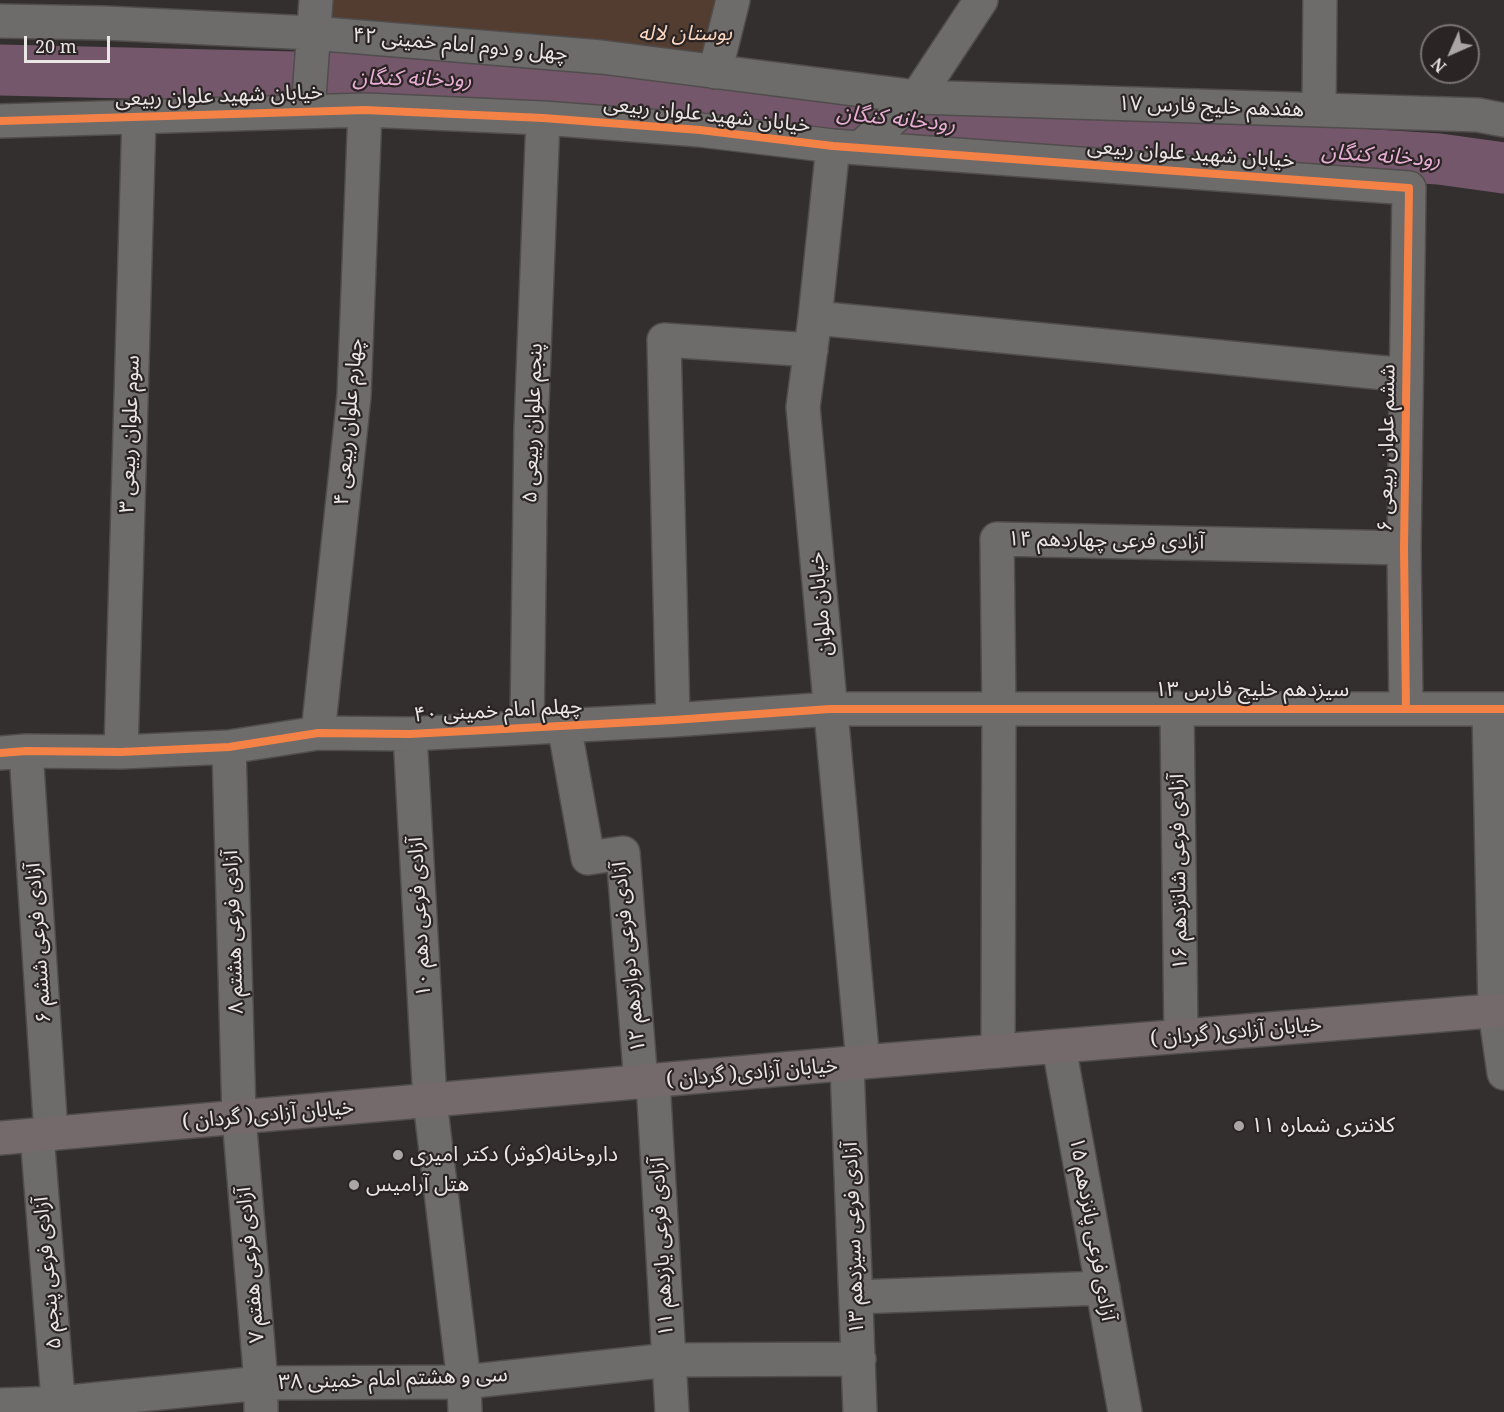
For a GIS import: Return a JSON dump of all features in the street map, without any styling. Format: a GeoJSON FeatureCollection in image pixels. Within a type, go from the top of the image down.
{"type":"FeatureCollection","features":[{"type":"Feature","properties":{"kind":"main road","name":"خیابان آزادی( گردان )"},"geometry":{"type":"LineString","coordinates":[[0,1138],[855,1063],[1500,1010]]}},
{"type":"Feature","properties":{"kind":"street"},"geometry":{"type":"LineString","coordinates":[[308,111],[316,0]]}},
{"type":"Feature","properties":{"kind":"street"},"geometry":{"type":"LineString","coordinates":[[716,72],[733,0]]}},
{"type":"Feature","properties":{"kind":"street"},"geometry":{"type":"LineString","coordinates":[[847,147],[917,97],[981,0]]}},
{"type":"Feature","properties":{"kind":"street"},"geometry":{"type":"LineString","coordinates":[[1319,110],[1320,0]]}},
{"type":"Feature","properties":{"kind":"street","name":"چهل و دوم امام خمینی ۴۲"},"geometry":{"type":"LineString","coordinates":[[0,21],[107,11],[312,33],[601,57],[917,97]]}},
{"type":"Feature","properties":{"kind":"street","name":"هفدهم خلیج فارس ۱۷"},"geometry":{"type":"LineString","coordinates":[[917,97],[1478,115],[1504,120]]}},
{"type":"Feature","properties":{"kind":"street","name":"خیابان شهید علوان ربیعی"},"geometry":{"type":"LineString","coordinates":[[0,120],[365,110],[543,118],[700,130],[847,147],[1409,188]]}},
{"type":"Feature","properties":{"kind":"street","name":"چهارم علوان ربیعی ۴"},"geometry":{"type":"LineString","coordinates":[[318,733],[354,396],[365,110]]}},
{"type":"Feature","properties":{"kind":"street","name":"سوم علوان ربیعی ۳"},"geometry":{"type":"LineString","coordinates":[[121,752],[139,116]]}},
{"type":"Feature","properties":{"kind":"street","name":"پنجم علوان ربیعی ۵"},"geometry":{"type":"LineString","coordinates":[[527,727],[531,429],[543,118]]}},
{"type":"Feature","properties":{"kind":"street","name":"خیابان ملوان"},"geometry":{"type":"LineString","coordinates":[[847,147],[815,318],[803,407],[830,709],[855,1063]]}},
{"type":"Feature","properties":{"kind":"street","name":"ششم علوان ربیعی ۶"},"geometry":{"type":"LineString","coordinates":[[1406,709],[1404,548],[1409,188]]}},
{"type":"Feature","properties":{"kind":"street"},"geometry":{"type":"LineString","coordinates":[[815,318],[1406,375]]}},
{"type":"Feature","properties":{"kind":"street"},"geometry":{"type":"LineString","coordinates":[[673,720],[664,340],[811,350]]}},
{"type":"Feature","properties":{"kind":"street","name":"آزادی فرعی چهاردهم ۱۴"},"geometry":{"type":"LineString","coordinates":[[998,1051],[997,538],[1404,548]]}},
{"type":"Feature","properties":{"kind":"street","name":"آزادی فرعی شانزدهم ۱۶"},"geometry":{"type":"LineString","coordinates":[[1176,708],[1181,1036]]}},
{"type":"Feature","properties":{"kind":"street","name":"چهلم امام خمینی ۴۰"},"geometry":{"type":"LineString","coordinates":[[13,752],[121,752],[229,747],[318,733],[410,734],[830,709],[999,709]]}},
{"type":"Feature","properties":{"kind":"street","name":"سیزدهم خلیج فارس ۱۳"},"geometry":{"type":"LineString","coordinates":[[999,709],[1496,709]]}},
{"type":"Feature","properties":{"kind":"street"},"geometry":{"type":"LineString","coordinates":[[1496,709],[1500,1010],[1504,1073]]}},
{"type":"Feature","properties":{"kind":"street","name":"آزادی فرعی دوازدهم ۱۲"},"geometry":{"type":"LineString","coordinates":[[564,725],[588,858],[623,853],[647,1082]]}},
{"type":"Feature","properties":{"kind":"street","name":"آزادی فرعی دهم ۱۰"},"geometry":{"type":"LineString","coordinates":[[410,734],[430,1101],[464,1397]]}},
{"type":"Feature","properties":{"kind":"street","name":"آزادی فرعی هشتم ۸"},"geometry":{"type":"LineString","coordinates":[[229,747],[239,1117]]}},
{"type":"Feature","properties":{"kind":"street","name":"آزادی فرعی ششم ۶"},"geometry":{"type":"LineString","coordinates":[[13,752],[44,1134]]}},
{"type":"Feature","properties":{"kind":"street","name":"آزادی فرعی پانزدهم ۱۵"},"geometry":{"type":"LineString","coordinates":[[1059,1047],[1125,1412]]}},
{"type":"Feature","properties":{"kind":"street","name":"آزادی فرعی سیزدهم ۱۳"},"geometry":{"type":"LineString","coordinates":[[855,1063],[856,1296],[860,1412]]}},
{"type":"Feature","properties":{"kind":"street","name":"آزادی فرعی یازدهم ۱۱"},"geometry":{"type":"LineString","coordinates":[[647,1082],[672,1412]]}},
{"type":"Feature","properties":{"kind":"street","name":"آزادی فرعی هفتم ۷"},"geometry":{"type":"LineString","coordinates":[[239,1117],[261,1397]]}},
{"type":"Feature","properties":{"kind":"street","name":"آزادی فرعی پنجم ۵"},"geometry":{"type":"LineString","coordinates":[[44,1134],[59,1408]]}},
{"type":"Feature","properties":{"kind":"street"},"geometry":{"type":"LineString","coordinates":[[856,1296],[1103,1288]]}},
{"type":"Feature","properties":{"kind":"street","name":"سی و هشتم امام خمینی ۳۸"},"geometry":{"type":"LineString","coordinates":[[0,1405],[59,1408],[261,1397],[464,1397],[669,1360],[859,1359]]}},
{"type":"Feature","properties":{"kind":"green space","name":"بوستان لاله"},"geometry":{"type":"Polygon","coordinates":[[[316,0],[729,0],[715,72],[312,33],[316,0]]]}},
{"type":"Feature","properties":{"kind":"waterway","name":"رودخانه کنگان"},"geometry":{"type":"LineString","coordinates":[[0,70],[549,83],[1067,136],[1439,159],[1504,168]]}},
{"type":"Feature","properties":{"kind":"cycle path"},"geometry":{"type":"LineString","coordinates":[[0,121],[365,110],[543,118],[700,130],[833,146],[1409,188],[1404,548],[1406,709]]}},
{"type":"Feature","properties":{"kind":"cycle path"},"geometry":{"type":"LineString","coordinates":[[0,753],[121,752],[229,747],[318,733],[410,734],[830,709],[1504,709]]}},
{"type":"Feature","properties":{"kind":"place","name":"کلانتری شماره ۱۱"},"geometry":{"type":"Point","coordinates":[1239,1126]}},
{"type":"Feature","properties":{"kind":"place","name":"داروخانه(کوثر) دکتر امیری"},"geometry":{"type":"Point","coordinates":[398,1155]}},
{"type":"Feature","properties":{"kind":"place","name":"هتل آرامیس"},"geometry":{"type":"Point","coordinates":[354,1185]}}]}
